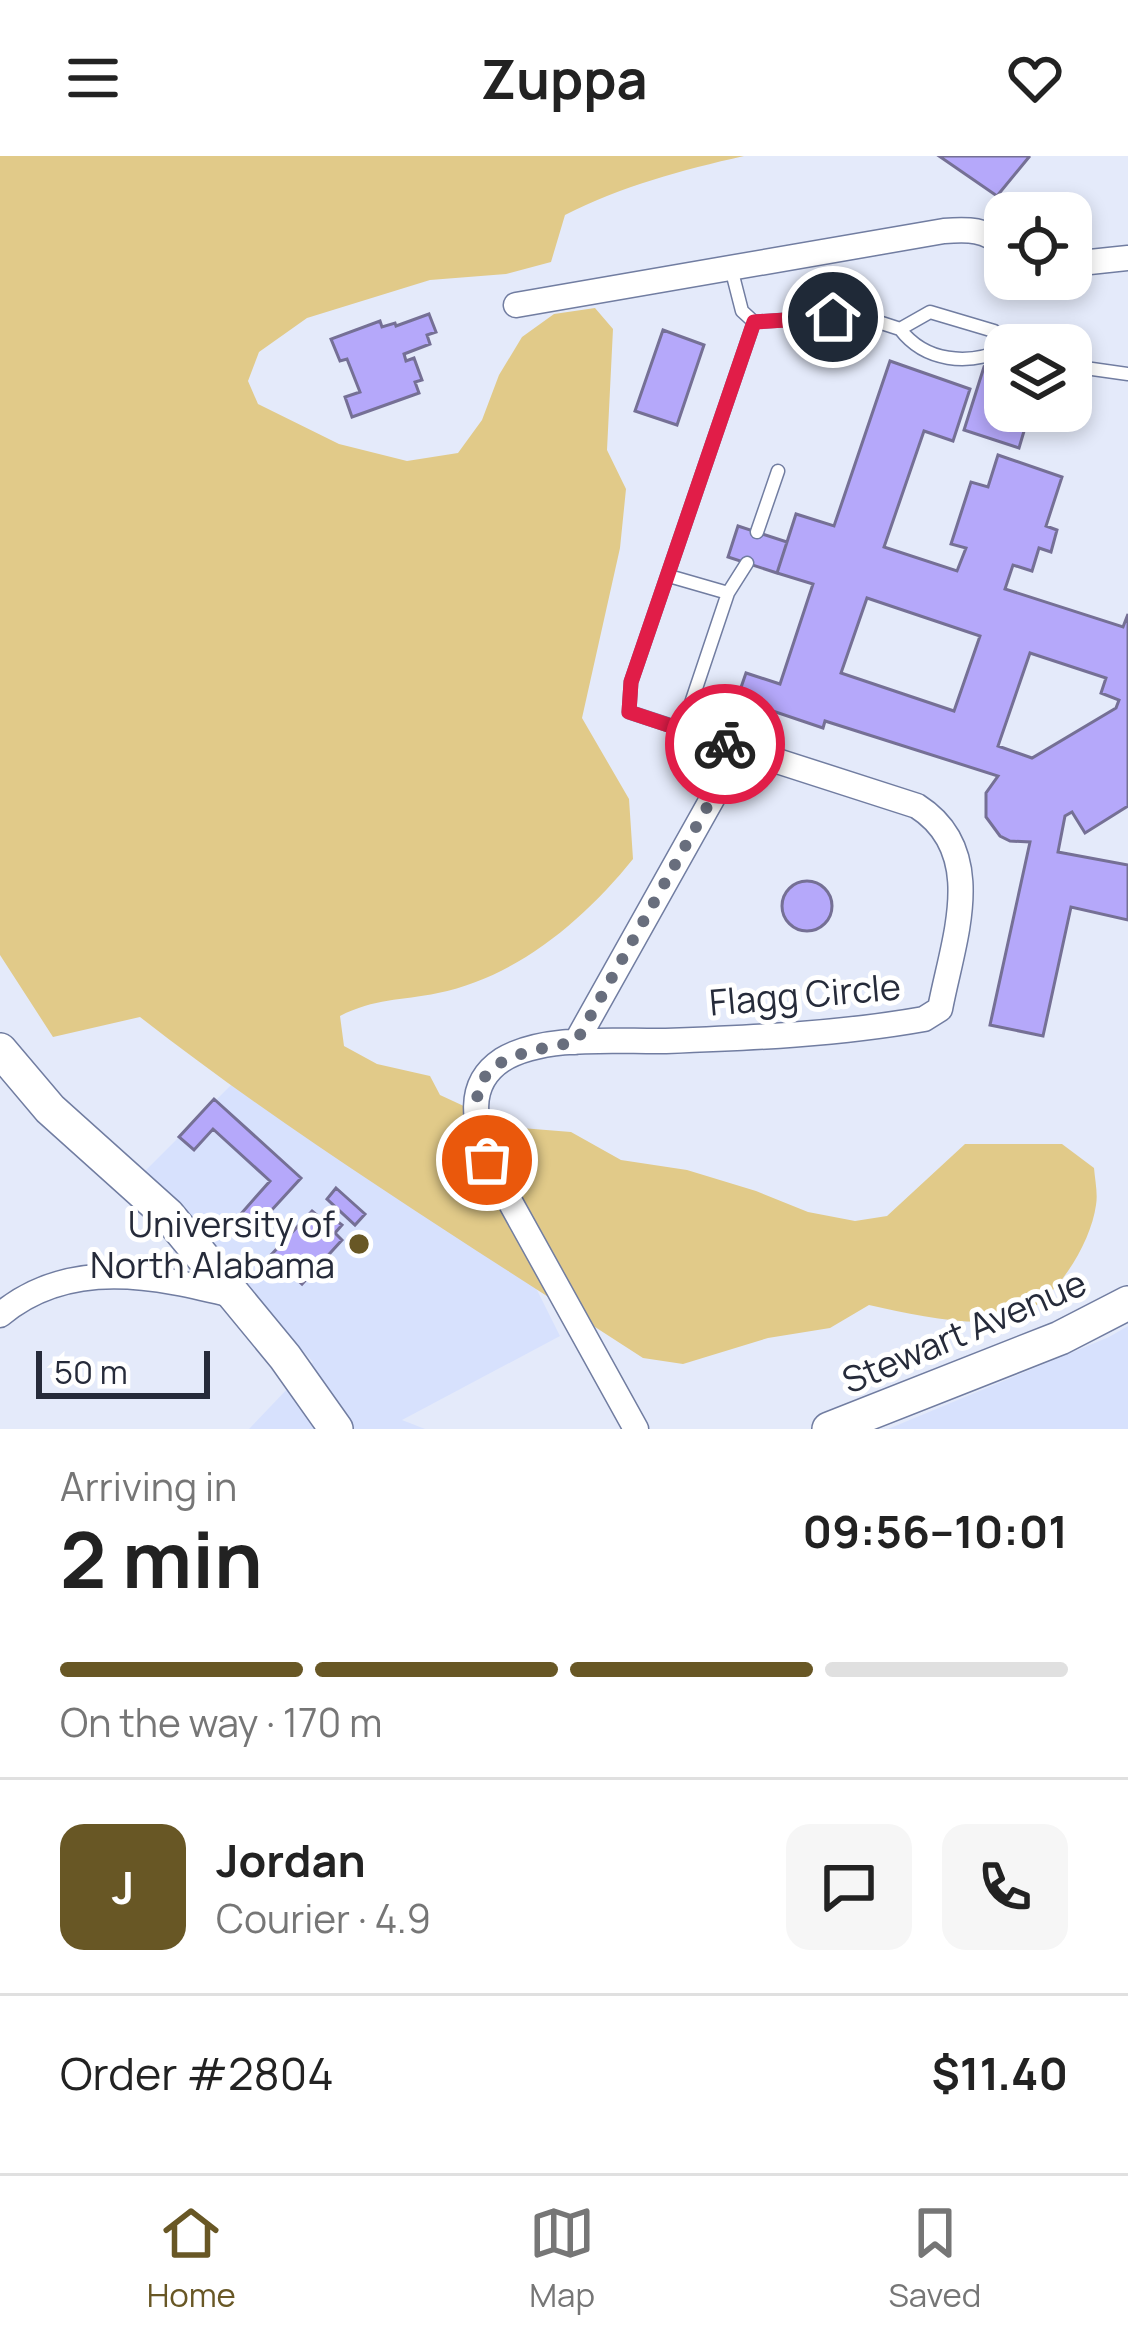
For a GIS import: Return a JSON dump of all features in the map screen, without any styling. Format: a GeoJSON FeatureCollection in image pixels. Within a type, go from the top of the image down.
{"type":"FeatureCollection","features":[{"type":"Feature","properties":{"kind":"street"},"geometry":{"type":"LineString","coordinates":[[516,305],[944,231],[984,232]]}},
{"type":"Feature","properties":{"kind":"street"},"geometry":{"type":"LineString","coordinates":[[1092,262],[1128,258]]}},
{"type":"Feature","properties":{"kind":"street"},"geometry":{"type":"LineString","coordinates":[[576,1042],[740,748]]}},
{"type":"Feature","properties":{"kind":"street","name":"Flagg Circle"},"geometry":{"type":"LineString","coordinates":[[636,1429],[487,1160],[474,1119],[478,1086],[500,1061],[525,1051],[576,1042],[668,1041],[924,1019],[940,1009],[963,871],[953,841],[933,816],[917,806],[740,748]]}},
{"type":"Feature","properties":{"kind":"street"},"geometry":{"type":"LineString","coordinates":[[0,1050],[50,1109],[167,1215],[236,1296],[337,1429]]}},
{"type":"Feature","properties":{"kind":"street"},"geometry":{"type":"LineString","coordinates":[[0,1315],[56,1282],[117,1276],[172,1280],[236,1296]]}},
{"type":"Feature","properties":{"kind":"street","name":"Stewart Avenue"},"geometry":{"type":"LineString","coordinates":[[829,1429],[1060,1338],[1128,1303]]}},
{"type":"Feature","properties":{"kind":"lane"},"geometry":{"type":"LineString","coordinates":[[731,268],[742,310],[754,322],[857,315],[900,329],[914,348],[965,361],[984,355]]}},
{"type":"Feature","properties":{"kind":"lane"},"geometry":{"type":"LineString","coordinates":[[900,329],[930,312],[984,328]]}},
{"type":"Feature","properties":{"kind":"lane"},"geometry":{"type":"LineString","coordinates":[[740,748],[629,712],[631,682],[754,322]]}},
{"type":"Feature","properties":{"kind":"lane"},"geometry":{"type":"LineString","coordinates":[[1092,369],[1128,374]]}},
{"type":"Feature","properties":{"kind":"lane"},"geometry":{"type":"LineString","coordinates":[[757,532],[778,471]]}},
{"type":"Feature","properties":{"kind":"lane"},"geometry":{"type":"LineString","coordinates":[[682,730],[728,593],[747,563]]}},
{"type":"Feature","properties":{"kind":"lane"},"geometry":{"type":"LineString","coordinates":[[669,576],[728,593]]}},
{"type":"Feature","properties":{"kind":"shaded area"},"geometry":{"type":"Polygon","coordinates":[[[0,156],[744,156],[653,180],[565,215],[551,262],[506,274],[430,280],[307,318],[259,352],[248,381],[258,404],[339,444],[407,461],[458,453],[482,420],[499,375],[522,337],[554,314],[595,308],[613,329],[607,450],[626,489],[620,548],[582,718],[629,799],[633,859],[571,924],[495,974],[340,1016],[344,1046],[377,1064],[430,1076],[440,1095],[509,1127],[571,1132],[621,1160],[687,1170],[808,1212],[855,1221],[887,1216],[965,1144],[1062,1144],[1094,1168],[1097,1201],[1085,1241],[1049,1294],[1017,1317],[1000,1321],[950,1320],[869,1305],[830,1328],[768,1338],[683,1364],[643,1358],[324,1150],[140,1017],[53,1037],[0,955],[0,156]]]}},
{"type":"Feature","properties":{"kind":"shaded area","name":"University of North Alabama"},"geometry":{"type":"Polygon","coordinates":[[[254,1062],[515,1246],[560,1336],[402,1420],[425,1429],[249,1429],[313,1362],[141,1175],[254,1062]]]}},
{"type":"Feature","properties":{"kind":"shaded area"},"geometry":{"type":"Polygon","coordinates":[[[1128,1326],[1128,1429],[888,1429],[1109,1337],[1128,1326]]]}},
{"type":"Feature","properties":{"kind":"building"},"geometry":{"type":"Polygon","coordinates":[[[939,156],[1029,157],[1000,192],[991,192],[939,156]]]}},
{"type":"Feature","properties":{"kind":"building"},"geometry":{"type":"Polygon","coordinates":[[[429,314],[436,332],[427,335],[430,344],[404,354],[406,361],[414,358],[422,380],[415,382],[419,393],[352,417],[345,397],[360,392],[347,359],[340,361],[331,339],[380,321],[382,327],[396,326],[429,314]]]}},
{"type":"Feature","properties":{"kind":"building"},"geometry":{"type":"Polygon","coordinates":[[[663,330],[704,345],[677,425],[635,411],[663,330]]]}},
{"type":"Feature","properties":{"kind":"building"},"geometry":{"type":"Polygon","coordinates":[[[890,361],[970,389],[953,441],[924,431],[884,547],[957,571],[966,548],[951,544],[971,482],[988,487],[998,455],[1062,477],[1046,526],[1057,530],[1051,552],[1039,548],[1032,571],[1013,565],[1005,589],[1123,627],[1128,614],[1128,806],[1085,833],[1072,812],[1065,816],[1058,852],[1128,865],[1128,920],[1071,907],[1043,1036],[990,1025],[1030,842],[1000,836],[986,817],[986,793],[998,776],[825,721],[823,728],[737,699],[746,673],[780,684],[813,584],[777,573],[796,514],[834,526],[890,361]],[[867,598],[841,673],[954,711],[980,636],[867,598]],[[1030,653],[998,746],[1032,758],[1116,708],[1119,700],[1101,693],[1106,678],[1030,653]]]}},
{"type":"Feature","properties":{"kind":"building"},"geometry":{"type":"Polygon","coordinates":[[[984,367],[984,432],[1024,432],[1019,448],[964,430],[984,367]]]}},
{"type":"Feature","properties":{"kind":"building"},"geometry":{"type":"Polygon","coordinates":[[[738,526],[787,542],[777,573],[728,557],[738,526]]]}},
{"type":"Feature","properties":{"kind":"building"},"geometry":{"type":"Polygon","coordinates":[[[807,881],[824,889],[832,906],[824,923],[807,931],[790,923],[782,906],[790,889],[807,881]]]}},
{"type":"Feature","properties":{"kind":"building"},"geometry":{"type":"Polygon","coordinates":[[[214,1099],[301,1178],[247,1237],[232,1224],[270,1181],[213,1129],[194,1150],[179,1137],[214,1099]]]}},
{"type":"Feature","properties":{"kind":"building"},"geometry":{"type":"Polygon","coordinates":[[[336,1188],[365,1214],[355,1225],[327,1199],[336,1188]]]}},
{"type":"Feature","properties":{"kind":"building"},"geometry":{"type":"Polygon","coordinates":[[[312,1211],[327,1224],[333,1218],[342,1225],[335,1233],[342,1240],[302,1284],[271,1255],[312,1211]]]}},
{"type":"Feature","properties":{"kind":"way so far"},"geometry":{"type":"LineString","coordinates":[[487,1160],[474,1119],[478,1086],[500,1061],[525,1051],[576,1042],[740,748],[725,744]]}},
{"type":"Feature","properties":{"kind":"place","name":"University of North Alabama"},"geometry":{"type":"Point","coordinates":[359,1244]}},
{"type":"Feature","properties":{"kind":"route"},"geometry":{"type":"LineString","coordinates":[[725,744],[629,712],[631,682],[754,322],[833,317]]}}]}
